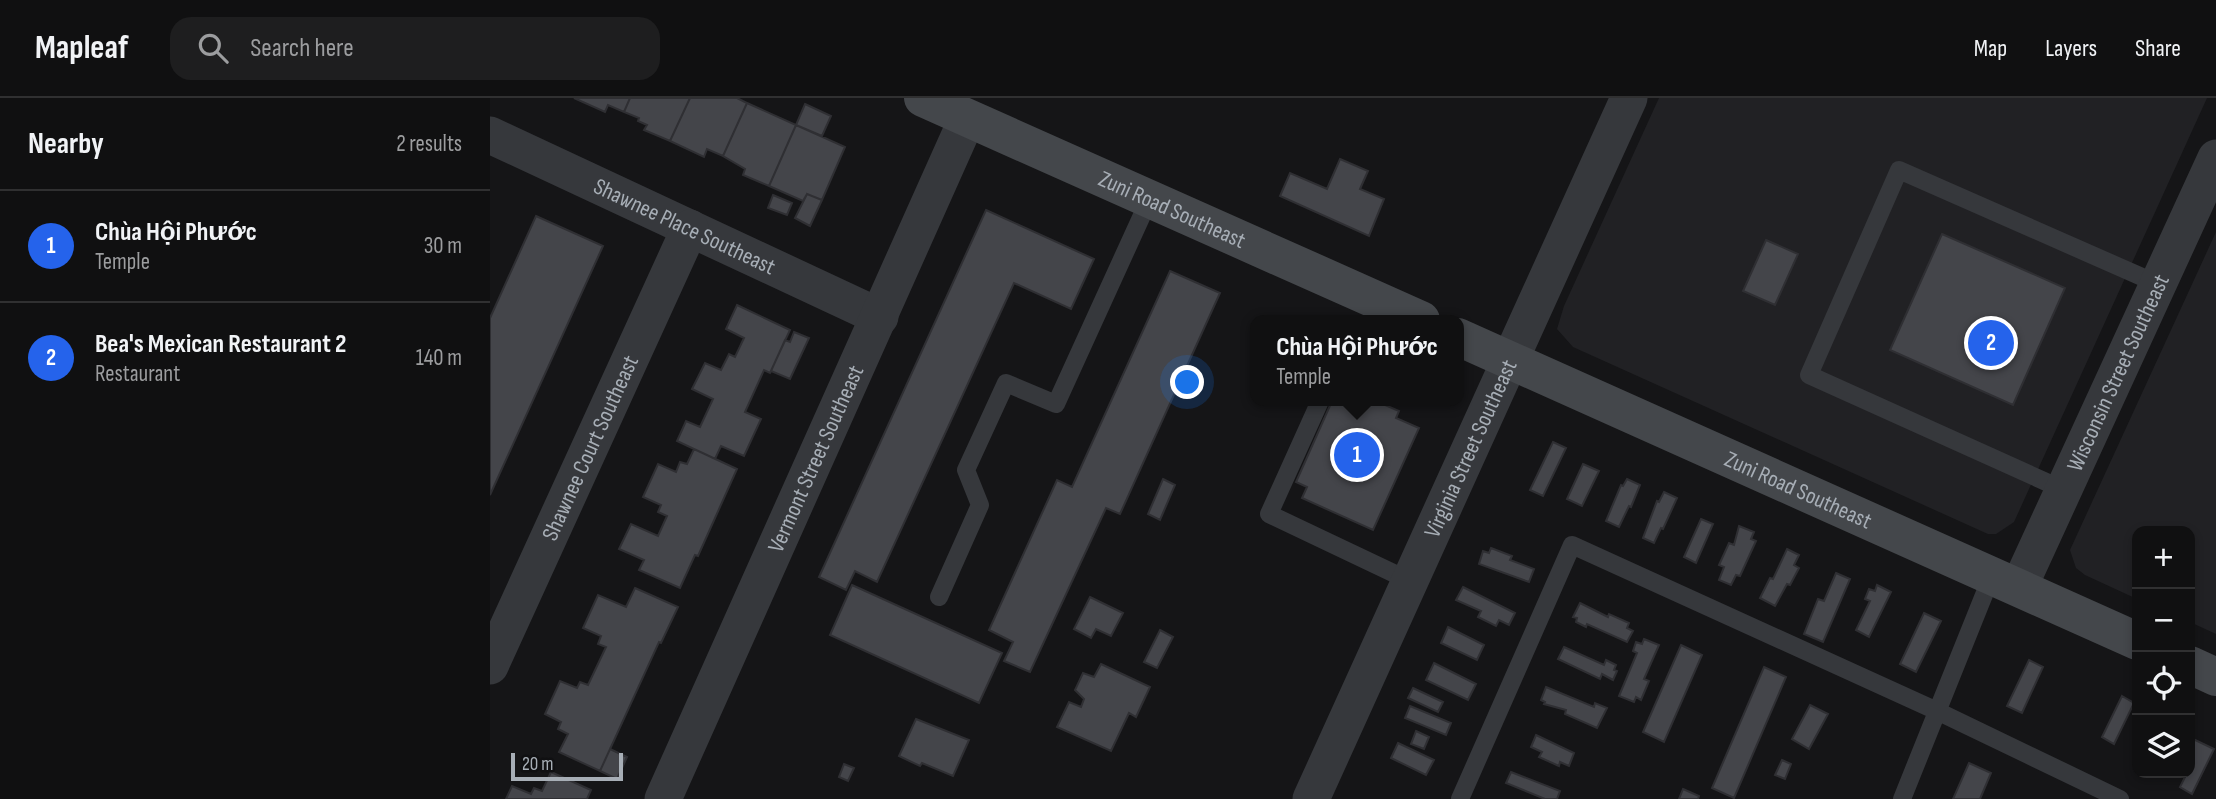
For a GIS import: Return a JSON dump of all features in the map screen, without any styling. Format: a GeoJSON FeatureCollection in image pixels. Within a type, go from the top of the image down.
{"type":"FeatureCollection","features":[{"type":"Feature","properties":{"kind":"street","name":"Virginia Street Southeast"},"geometry":{"type":"LineString","coordinates":[[1311,799],[1629,98]]}},
{"type":"Feature","properties":{"kind":"street","name":"Zuni Road Southeast"},"geometry":{"type":"LineString","coordinates":[[930,100],[967,119],[1410,315]]}},
{"type":"Feature","properties":{"kind":"street","name":"Vermont Street Southeast"},"geometry":{"type":"LineString","coordinates":[[663,799],[967,119]]}},
{"type":"Feature","properties":{"kind":"street","name":"Shawnee Place Southeast"},"geometry":{"type":"LineString","coordinates":[[490,135],[880,317]]}},
{"type":"Feature","properties":{"kind":"street","name":"Wisconsin Street Southeast"},"geometry":{"type":"LineString","coordinates":[[2006,581],[2064,490],[2216,158]]}},
{"type":"Feature","properties":{"kind":"street","name":"Shawnee Court Southeast"},"geometry":{"type":"LineString","coordinates":[[490,666],[690,228]]}},
{"type":"Feature","properties":{"kind":"street","name":"Zuni Road Southeast"},"geometry":{"type":"LineString","coordinates":[[1464,340],[2132,639]]}},
{"type":"Feature","properties":{"kind":"street"},"geometry":{"type":"LineString","coordinates":[[2195,667],[2216,677]]}},
{"type":"Feature","properties":{"kind":"lane"},"geometry":{"type":"LineString","coordinates":[[2064,490],[1809,375],[1899,170],[2158,284]]}},
{"type":"Feature","properties":{"kind":"lane"},"geometry":{"type":"LineString","coordinates":[[939,597],[979,505],[966,470],[1006,383],[1056,404],[1149,200]]}},
{"type":"Feature","properties":{"kind":"lane"},"geometry":{"type":"LineString","coordinates":[[1318,406],[1269,514],[1410,581]]}},
{"type":"Feature","properties":{"kind":"lane"},"geometry":{"type":"LineString","coordinates":[[1460,799],[1572,545],[2120,799]]}},
{"type":"Feature","properties":{"kind":"lane"},"geometry":{"type":"LineString","coordinates":[[1902,799],[1937,712],[2006,581]]}},
{"type":"Feature","properties":{"kind":"shaded area"},"geometry":{"type":"Polygon","coordinates":[[[1659,98],[2207,98],[2014,522],[1996,534],[1988,534],[1573,347],[1557,329],[1564,306],[1659,98]]]}},
{"type":"Feature","properties":{"kind":"shaded area"},"geometry":{"type":"Polygon","coordinates":[[[2216,232],[2216,634],[2195,624],[2195,526],[2132,526],[2132,597],[2085,575],[2076,568],[2070,550],[2216,232]]]}},
{"type":"Feature","properties":{"kind":"building"},"geometry":{"type":"Polygon","coordinates":[[[574,98],[630,98],[624,112],[608,105],[605,112],[574,98]]]}},
{"type":"Feature","properties":{"kind":"building"},"geometry":{"type":"Polygon","coordinates":[[[630,98],[690,98],[670,141],[644,130],[647,125],[638,121],[639,118],[624,112],[630,98]]]}},
{"type":"Feature","properties":{"kind":"building"},"geometry":{"type":"Polygon","coordinates":[[[690,98],[737,98],[747,103],[723,156],[707,149],[704,157],[670,141],[690,98]]]}},
{"type":"Feature","properties":{"kind":"building"},"geometry":{"type":"Polygon","coordinates":[[[747,103],[796,125],[769,186],[743,175],[745,169],[723,156],[747,103]]]}},
{"type":"Feature","properties":{"kind":"building"},"geometry":{"type":"Polygon","coordinates":[[[805,104],[831,116],[822,136],[796,125],[805,104]]]}},
{"type":"Feature","properties":{"kind":"building"},"geometry":{"type":"Polygon","coordinates":[[[796,125],[845,147],[822,200],[807,194],[803,201],[769,186],[796,125]]]}},
{"type":"Feature","properties":{"kind":"building"},"geometry":{"type":"Polygon","coordinates":[[[1340,159],[1368,171],[1360,189],[1384,199],[1369,236],[1280,196],[1290,173],[1327,189],[1340,159]]]}},
{"type":"Feature","properties":{"kind":"building"},"geometry":{"type":"Polygon","coordinates":[[[807,194],[822,200],[810,226],[795,218],[807,194]]]}},
{"type":"Feature","properties":{"kind":"building"},"geometry":{"type":"Polygon","coordinates":[[[773,195],[792,203],[787,215],[768,208],[773,195]]]}},
{"type":"Feature","properties":{"kind":"building"},"geometry":{"type":"Polygon","coordinates":[[[986,210],[1094,259],[1071,309],[1014,283],[877,582],[855,571],[846,590],[819,577],[986,210]]]}},
{"type":"Feature","properties":{"kind":"building"},"geometry":{"type":"Polygon","coordinates":[[[536,216],[603,246],[490,495],[490,318],[536,216]]]}},
{"type":"Feature","properties":{"kind":"building"},"geometry":{"type":"Polygon","coordinates":[[[1942,234],[2065,288],[2013,405],[1890,350],[1942,234]]]}},
{"type":"Feature","properties":{"kind":"building"},"geometry":{"type":"Polygon","coordinates":[[[1766,240],[1798,254],[1775,305],[1743,291],[1766,240]]]}},
{"type":"Feature","properties":{"kind":"building"},"geometry":{"type":"Polygon","coordinates":[[[1170,271],[1220,293],[1120,514],[1106,508],[1030,672],[1004,661],[1013,642],[989,630],[1057,480],[1072,487],[1170,271]]]}},
{"type":"Feature","properties":{"kind":"building"},"geometry":{"type":"Polygon","coordinates":[[[737,305],[790,330],[770,373],[764,370],[745,412],[761,419],[744,456],[721,446],[715,459],[677,441],[686,421],[700,427],[713,399],[692,389],[705,363],[721,370],[729,354],[735,357],[744,338],[726,329],[737,305]]]}},
{"type":"Feature","properties":{"kind":"building"},"geometry":{"type":"Polygon","coordinates":[[[794,332],[809,338],[790,379],[771,371],[785,340],[790,342],[794,332]]]}},
{"type":"Feature","properties":{"kind":"building"},"geometry":{"type":"Polygon","coordinates":[[[1330,406],[1388,406],[1399,411],[1396,418],[1419,428],[1373,530],[1302,498],[1307,487],[1296,482],[1330,406]]]}},
{"type":"Feature","properties":{"kind":"building"},"geometry":{"type":"Polygon","coordinates":[[[1553,442],[1566,448],[1543,496],[1530,490],[1553,442]]]}},
{"type":"Feature","properties":{"kind":"building"},"geometry":{"type":"Polygon","coordinates":[[[694,449],[737,469],[698,556],[695,555],[680,588],[639,570],[644,560],[619,549],[631,524],[658,536],[667,516],[658,512],[661,505],[643,497],[658,464],[676,472],[680,462],[687,464],[694,449]]]}},
{"type":"Feature","properties":{"kind":"building"},"geometry":{"type":"Polygon","coordinates":[[[1583,464],[1599,471],[1582,506],[1567,499],[1583,464]]]}},
{"type":"Feature","properties":{"kind":"building"},"geometry":{"type":"Polygon","coordinates":[[[1163,479],[1175,485],[1160,520],[1148,514],[1163,479]]]}},
{"type":"Feature","properties":{"kind":"building"},"geometry":{"type":"Polygon","coordinates":[[[1627,479],[1640,485],[1619,527],[1606,521],[1621,485],[1623,486],[1627,479]]]}},
{"type":"Feature","properties":{"kind":"building"},"geometry":{"type":"Polygon","coordinates":[[[1664,492],[1677,498],[1654,543],[1643,538],[1657,501],[1659,502],[1664,492]]]}},
{"type":"Feature","properties":{"kind":"building"},"geometry":{"type":"Polygon","coordinates":[[[1701,519],[1713,524],[1696,563],[1684,557],[1701,519]]]}},
{"type":"Feature","properties":{"kind":"building"},"geometry":{"type":"Polygon","coordinates":[[[1739,526],[1754,532],[1751,539],[1756,541],[1740,576],[1736,575],[1731,585],[1719,580],[1724,567],[1719,565],[1729,543],[1734,545],[1739,526]]]}},
{"type":"Feature","properties":{"kind":"building"},"geometry":{"type":"Polygon","coordinates":[[[1491,548],[1512,556],[1510,560],[1534,569],[1529,582],[1479,564],[1483,551],[1489,553],[1491,548]]]}},
{"type":"Feature","properties":{"kind":"building"},"geometry":{"type":"Polygon","coordinates":[[[1787,549],[1799,555],[1794,565],[1799,568],[1775,606],[1760,598],[1770,578],[1773,579],[1787,549]]]}},
{"type":"Feature","properties":{"kind":"building"},"geometry":{"type":"Polygon","coordinates":[[[1836,573],[1850,579],[1823,642],[1804,634],[1818,599],[1824,601],[1836,573]]]}},
{"type":"Feature","properties":{"kind":"building"},"geometry":{"type":"Polygon","coordinates":[[[852,585],[1002,653],[979,703],[830,635],[852,585]]]}},
{"type":"Feature","properties":{"kind":"building"},"geometry":{"type":"Polygon","coordinates":[[[1877,585],[1891,592],[1869,637],[1856,630],[1870,601],[1865,599],[1869,589],[1875,591],[1877,585]]]}},
{"type":"Feature","properties":{"kind":"building"},"geometry":{"type":"Polygon","coordinates":[[[1463,587],[1515,613],[1509,625],[1499,620],[1496,626],[1478,617],[1481,611],[1456,600],[1463,587]]]}},
{"type":"Feature","properties":{"kind":"building"},"geometry":{"type":"Polygon","coordinates":[[[635,588],[678,607],[661,643],[659,642],[600,771],[559,752],[568,734],[558,729],[561,722],[545,714],[560,681],[577,688],[580,682],[588,685],[606,647],[598,644],[601,636],[583,628],[598,595],[626,607],[635,588]]]}},
{"type":"Feature","properties":{"kind":"building"},"geometry":{"type":"Polygon","coordinates":[[[1090,597],[1123,613],[1111,636],[1096,629],[1091,638],[1074,629],[1090,597]]]}},
{"type":"Feature","properties":{"kind":"building"},"geometry":{"type":"Polygon","coordinates":[[[1580,603],[1608,617],[1609,614],[1629,623],[1627,628],[1633,631],[1627,642],[1587,624],[1586,627],[1576,622],[1577,618],[1573,617],[1580,603]]]}},
{"type":"Feature","properties":{"kind":"building"},"geometry":{"type":"Polygon","coordinates":[[[1924,613],[1941,621],[1916,672],[1900,664],[1924,613]]]}},
{"type":"Feature","properties":{"kind":"building"},"geometry":{"type":"Polygon","coordinates":[[[1448,627],[1484,645],[1477,660],[1441,643],[1448,627]]]}},
{"type":"Feature","properties":{"kind":"building"},"geometry":{"type":"Polygon","coordinates":[[[1160,630],[1173,637],[1157,668],[1144,662],[1160,630]]]}},
{"type":"Feature","properties":{"kind":"building"},"geometry":{"type":"Polygon","coordinates":[[[1644,639],[1659,645],[1644,679],[1649,681],[1641,700],[1636,697],[1634,702],[1619,696],[1637,653],[1633,651],[1636,642],[1642,644],[1644,639]]]}},
{"type":"Feature","properties":{"kind":"building"},"geometry":{"type":"Polygon","coordinates":[[[1681,645],[1702,655],[1664,742],[1643,732],[1681,645]]]}},
{"type":"Feature","properties":{"kind":"building"},"geometry":{"type":"Polygon","coordinates":[[[1564,647],[1604,665],[1606,660],[1616,665],[1614,670],[1617,671],[1613,680],[1602,674],[1600,679],[1558,659],[1564,647]]]}},
{"type":"Feature","properties":{"kind":"building"},"geometry":{"type":"Polygon","coordinates":[[[2029,660],[2043,667],[2022,713],[2007,706],[2029,660]]]}},
{"type":"Feature","properties":{"kind":"building"},"geometry":{"type":"Polygon","coordinates":[[[1434,663],[1476,684],[1468,700],[1426,680],[1434,663]]]}},
{"type":"Feature","properties":{"kind":"building"},"geometry":{"type":"Polygon","coordinates":[[[1101,664],[1150,687],[1136,717],[1129,713],[1111,751],[1057,727],[1069,702],[1081,707],[1084,699],[1075,690],[1083,673],[1094,677],[1101,664]]]}},
{"type":"Feature","properties":{"kind":"building"},"geometry":{"type":"Polygon","coordinates":[[[1764,667],[1786,677],[1734,798],[1712,788],[1764,667]]]}},
{"type":"Feature","properties":{"kind":"building"},"geometry":{"type":"Polygon","coordinates":[[[1546,687],[1594,707],[1595,703],[1607,708],[1597,728],[1565,714],[1566,710],[1544,704],[1541,700],[1546,687]]]}},
{"type":"Feature","properties":{"kind":"building"},"geometry":{"type":"Polygon","coordinates":[[[1413,688],[1443,702],[1438,712],[1408,698],[1413,688]]]}},
{"type":"Feature","properties":{"kind":"building"},"geometry":{"type":"Polygon","coordinates":[[[2122,696],[2132,702],[2114,744],[2102,737],[2122,696]]]}},
{"type":"Feature","properties":{"kind":"building"},"geometry":{"type":"Polygon","coordinates":[[[1810,705],[1828,714],[1809,749],[1792,739],[1810,705]]]}},
{"type":"Feature","properties":{"kind":"building"},"geometry":{"type":"Polygon","coordinates":[[[1410,706],[1451,723],[1446,735],[1405,718],[1410,706]]]}},
{"type":"Feature","properties":{"kind":"building"},"geometry":{"type":"Polygon","coordinates":[[[916,719],[969,740],[953,776],[899,756],[916,719]]]}},
{"type":"Feature","properties":{"kind":"building"},"geometry":{"type":"Polygon","coordinates":[[[1416,731],[1429,737],[1424,749],[1411,744],[1416,731]]]}},
{"type":"Feature","properties":{"kind":"building"},"geometry":{"type":"Polygon","coordinates":[[[1536,735],[1574,753],[1569,766],[1560,762],[1559,766],[1539,757],[1542,752],[1531,747],[1536,735]]]}},
{"type":"Feature","properties":{"kind":"building"},"geometry":{"type":"Polygon","coordinates":[[[2195,740],[2214,749],[2192,794],[2180,787],[2184,778],[2195,778],[2195,740]]]}},
{"type":"Feature","properties":{"kind":"building"},"geometry":{"type":"Polygon","coordinates":[[[1398,743],[1434,760],[1426,775],[1391,758],[1398,743]]]}},
{"type":"Feature","properties":{"kind":"building"},"geometry":{"type":"Polygon","coordinates":[[[610,749],[627,757],[617,779],[600,771],[610,749]]]}},
{"type":"Feature","properties":{"kind":"building"},"geometry":{"type":"Polygon","coordinates":[[[1782,760],[1791,764],[1785,779],[1775,775],[1782,760]]]}},
{"type":"Feature","properties":{"kind":"building"},"geometry":{"type":"Polygon","coordinates":[[[1969,763],[1991,773],[1980,799],[1953,799],[1969,763]]]}},
{"type":"Feature","properties":{"kind":"building"},"geometry":{"type":"Polygon","coordinates":[[[844,764],[854,768],[848,781],[839,777],[844,764]]]}},
{"type":"Feature","properties":{"kind":"building"},"geometry":{"type":"Polygon","coordinates":[[[551,772],[591,790],[587,799],[506,799],[512,786],[531,794],[534,788],[542,791],[551,772]]]}},
{"type":"Feature","properties":{"kind":"building"},"geometry":{"type":"Polygon","coordinates":[[[1511,772],[1560,791],[1557,799],[1545,799],[1506,783],[1511,772]]]}},
{"type":"Feature","properties":{"kind":"building"},"geometry":{"type":"Polygon","coordinates":[[[1683,789],[1699,796],[1698,799],[1679,799],[1683,789]]]}},
{"type":"Feature","properties":{"kind":"place","name":"Bea's Mexican Restaurant 2"},"geometry":{"type":"Point","coordinates":[1991,343]}},
{"type":"Feature","properties":{"kind":"place","name":"Chùa Hội Phước"},"geometry":{"type":"Point","coordinates":[1357,455]}}]}
